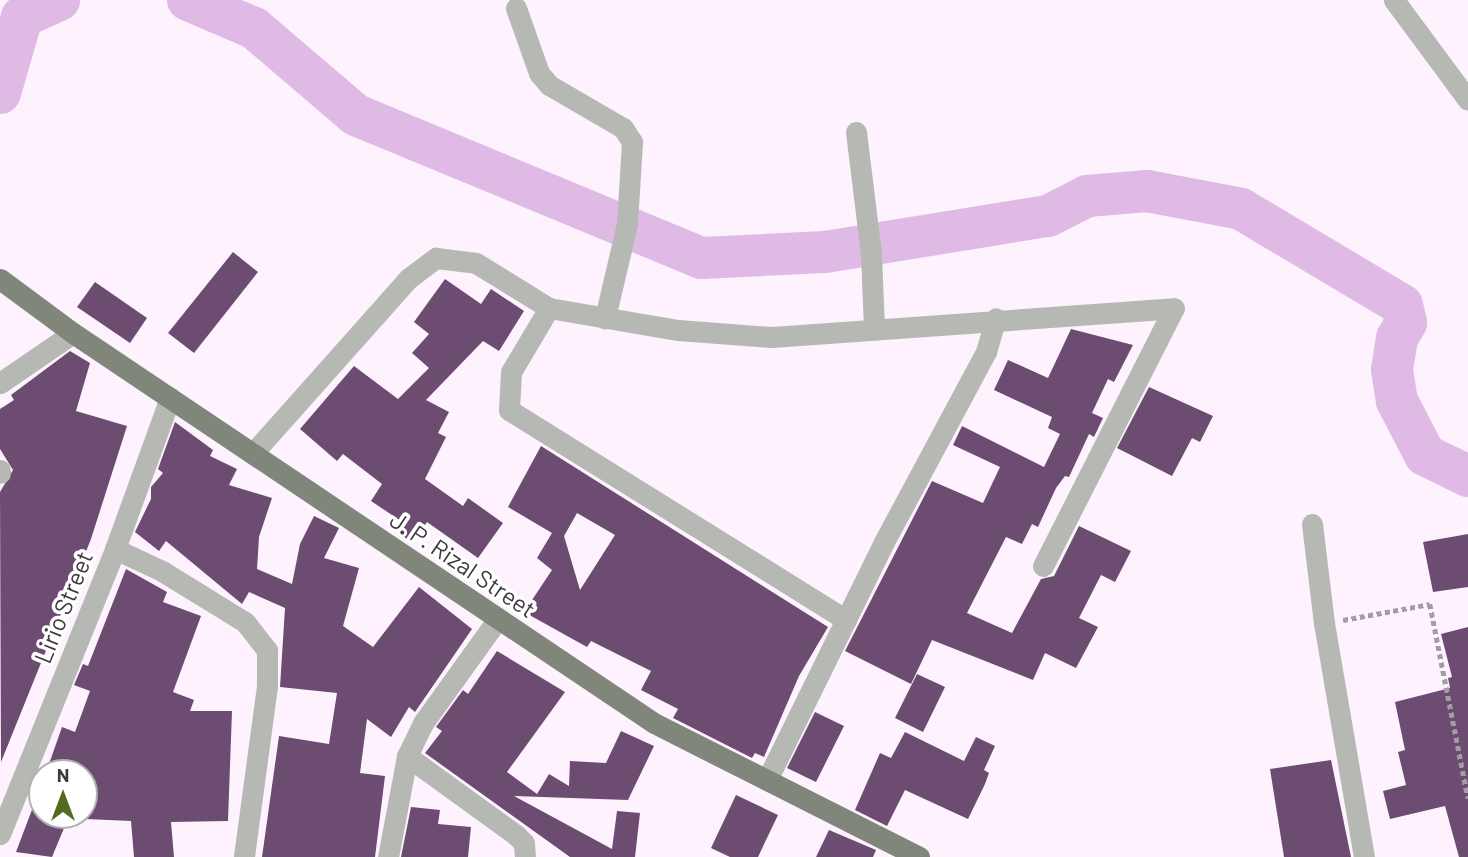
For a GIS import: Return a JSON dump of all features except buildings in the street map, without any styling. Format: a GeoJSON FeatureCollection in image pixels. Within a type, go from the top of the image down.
{"type":"FeatureCollection","features":[{"type":"Feature","properties":{"kind":"main road","name":"J. P. Rizal Street"},"geometry":{"type":"LineString","coordinates":[[0,279],[170,398],[654,723],[919,857]]}},
{"type":"Feature","properties":{"kind":"street"},"geometry":{"type":"LineString","coordinates":[[1394,0],[1468,100]]}},
{"type":"Feature","properties":{"kind":"street"},"geometry":{"type":"LineString","coordinates":[[516,8],[540,73],[549,85],[623,128],[632,142],[625,231],[605,318]]}},
{"type":"Feature","properties":{"kind":"street"},"geometry":{"type":"LineString","coordinates":[[856,132],[871,254],[874,328]]}},
{"type":"Feature","properties":{"kind":"street"},"geometry":{"type":"LineString","coordinates":[[253,453],[409,278],[436,258],[476,263],[549,309],[678,330],[772,337],[996,318],[1174,308],[1043,566]]}},
{"type":"Feature","properties":{"kind":"street"},"geometry":{"type":"LineString","coordinates":[[549,309],[511,372],[509,410],[846,620]]}},
{"type":"Feature","properties":{"kind":"street"},"geometry":{"type":"LineString","coordinates":[[767,780],[846,620],[986,352],[996,318]]}},
{"type":"Feature","properties":{"kind":"street"},"geometry":{"type":"LineString","coordinates":[[0,383],[73,332]]}},
{"type":"Feature","properties":{"kind":"street","name":"Lirio Street"},"geometry":{"type":"LineString","coordinates":[[0,834],[115,549],[170,398]]}},
{"type":"Feature","properties":{"kind":"street"},"geometry":{"type":"LineString","coordinates":[[1312,524],[1324,623],[1364,857]]}},
{"type":"Feature","properties":{"kind":"street"},"geometry":{"type":"LineString","coordinates":[[115,549],[162,571],[245,622],[267,650],[267,687],[244,857]]}},
{"type":"Feature","properties":{"kind":"street"},"geometry":{"type":"LineString","coordinates":[[388,857],[407,756],[423,723],[497,620]]}},
{"type":"Feature","properties":{"kind":"street"},"geometry":{"type":"LineString","coordinates":[[407,756],[516,835],[524,843],[525,857]]}},
{"type":"Feature","properties":{"kind":"street"},"geometry":{"type":"LineString","coordinates":[[0,783],[22,779]]}},
{"type":"Feature","properties":{"kind":"path"},"geometry":{"type":"LineString","coordinates":[[1324,623],[1430,604],[1468,798]]}},
{"type":"Feature","properties":{"kind":"waterway"},"geometry":{"type":"LineString","coordinates":[[0,93],[22,17],[59,0]]}},
{"type":"Feature","properties":{"kind":"waterway"},"geometry":{"type":"LineString","coordinates":[[188,0],[254,28],[356,115],[702,258],[825,252],[1048,216],[1087,196],[1147,191],[1241,209],[1402,305],[1406,323],[1397,338],[1392,370],[1397,401],[1425,455],[1468,476]]}}]}
